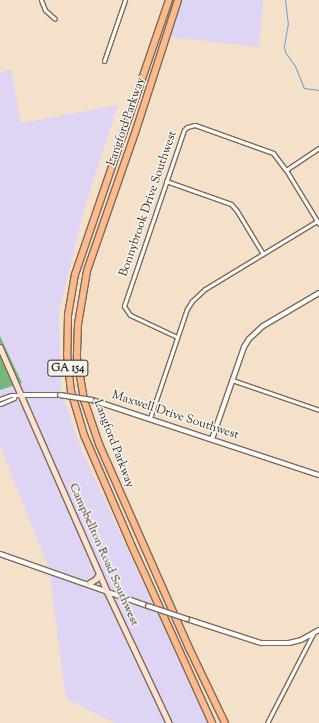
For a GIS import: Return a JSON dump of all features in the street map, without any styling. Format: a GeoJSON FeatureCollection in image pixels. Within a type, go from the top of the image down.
{"type":"FeatureCollection","features":[{"type":"Feature","properties":{"kind":"highway","name":"Langford Parkway"},"geometry":{"type":"LineString","coordinates":[[169,0],[75,274],[68,315],[67,359],[71,391],[84,435],[130,542],[212,723]]}},
{"type":"Feature","properties":{"kind":"highway","name":"Langford Parkway"},"geometry":{"type":"LineString","coordinates":[[178,0],[139,123],[86,271],[78,324],[77,358],[84,400],[99,444],[183,635],[225,723]]}},
{"type":"Feature","properties":{"kind":"main road","name":"Campbellton Road Southwest"},"geometry":{"type":"LineString","coordinates":[[0,347],[99,574],[169,723]]}},
{"type":"Feature","properties":{"kind":"main road"},"geometry":{"type":"LineString","coordinates":[[88,584],[96,579],[99,574]]}},
{"type":"Feature","properties":{"kind":"street"},"geometry":{"type":"LineString","coordinates":[[41,0],[45,10],[55,19]]}},
{"type":"Feature","properties":{"kind":"street"},"geometry":{"type":"LineString","coordinates":[[104,61],[125,0]]}},
{"type":"Feature","properties":{"kind":"street","name":"Bonnybrook Drive Southwest"},"geometry":{"type":"LineString","coordinates":[[177,337],[130,315],[124,306],[184,130],[189,125],[195,125],[268,150],[277,157],[286,170],[318,223]]}},
{"type":"Feature","properties":{"kind":"street"},"geometry":{"type":"LineString","coordinates":[[286,170],[319,148]]}},
{"type":"Feature","properties":{"kind":"street"},"geometry":{"type":"LineString","coordinates":[[166,181],[231,204],[237,211],[263,254]]}},
{"type":"Feature","properties":{"kind":"street"},"geometry":{"type":"LineString","coordinates":[[150,418],[187,309],[197,295],[263,254],[318,223]]}},
{"type":"Feature","properties":{"kind":"street"},"geometry":{"type":"LineString","coordinates":[[212,439],[244,347],[256,332],[319,293]]}},
{"type":"Feature","properties":{"kind":"street"},"geometry":{"type":"LineString","coordinates":[[232,380],[319,410]]}},
{"type":"Feature","properties":{"kind":"street"},"geometry":{"type":"LineString","coordinates":[[0,399],[11,394],[21,395]]}},
{"type":"Feature","properties":{"kind":"street"},"geometry":{"type":"LineString","coordinates":[[0,404],[14,398],[15,395]]}},
{"type":"Feature","properties":{"kind":"street","name":"Maxwell Drive Southwest"},"geometry":{"type":"LineString","coordinates":[[21,395],[60,395],[92,400],[319,475]]}},
{"type":"Feature","properties":{"kind":"street"},"geometry":{"type":"LineString","coordinates":[[0,554],[148,606],[261,643],[289,643],[313,634],[319,630]]}},
{"type":"Feature","properties":{"kind":"street"},"geometry":{"type":"LineString","coordinates":[[266,723],[313,634]]}},
{"type":"Feature","properties":{"kind":"shaded area"},"geometry":{"type":"Polygon","coordinates":[[[181,0],[263,0],[259,47],[169,37],[181,0]]]}},
{"type":"Feature","properties":{"kind":"shaded area"},"geometry":{"type":"Polygon","coordinates":[[[11,69],[21,123],[118,105],[84,210],[59,312],[61,391],[82,451],[208,723],[115,723],[66,699],[49,569],[0,446],[0,390],[22,383],[0,336],[0,72],[11,69]]]}},
{"type":"Feature","properties":{"kind":"green space"},"geometry":{"type":"Polygon","coordinates":[[[0,336],[22,383],[0,390],[0,336]]]}},
{"type":"Feature","properties":{"kind":"waterway"},"geometry":{"type":"LineString","coordinates":[[285,0],[288,23],[284,46],[285,52],[295,66],[304,88],[319,90]]}}]}
